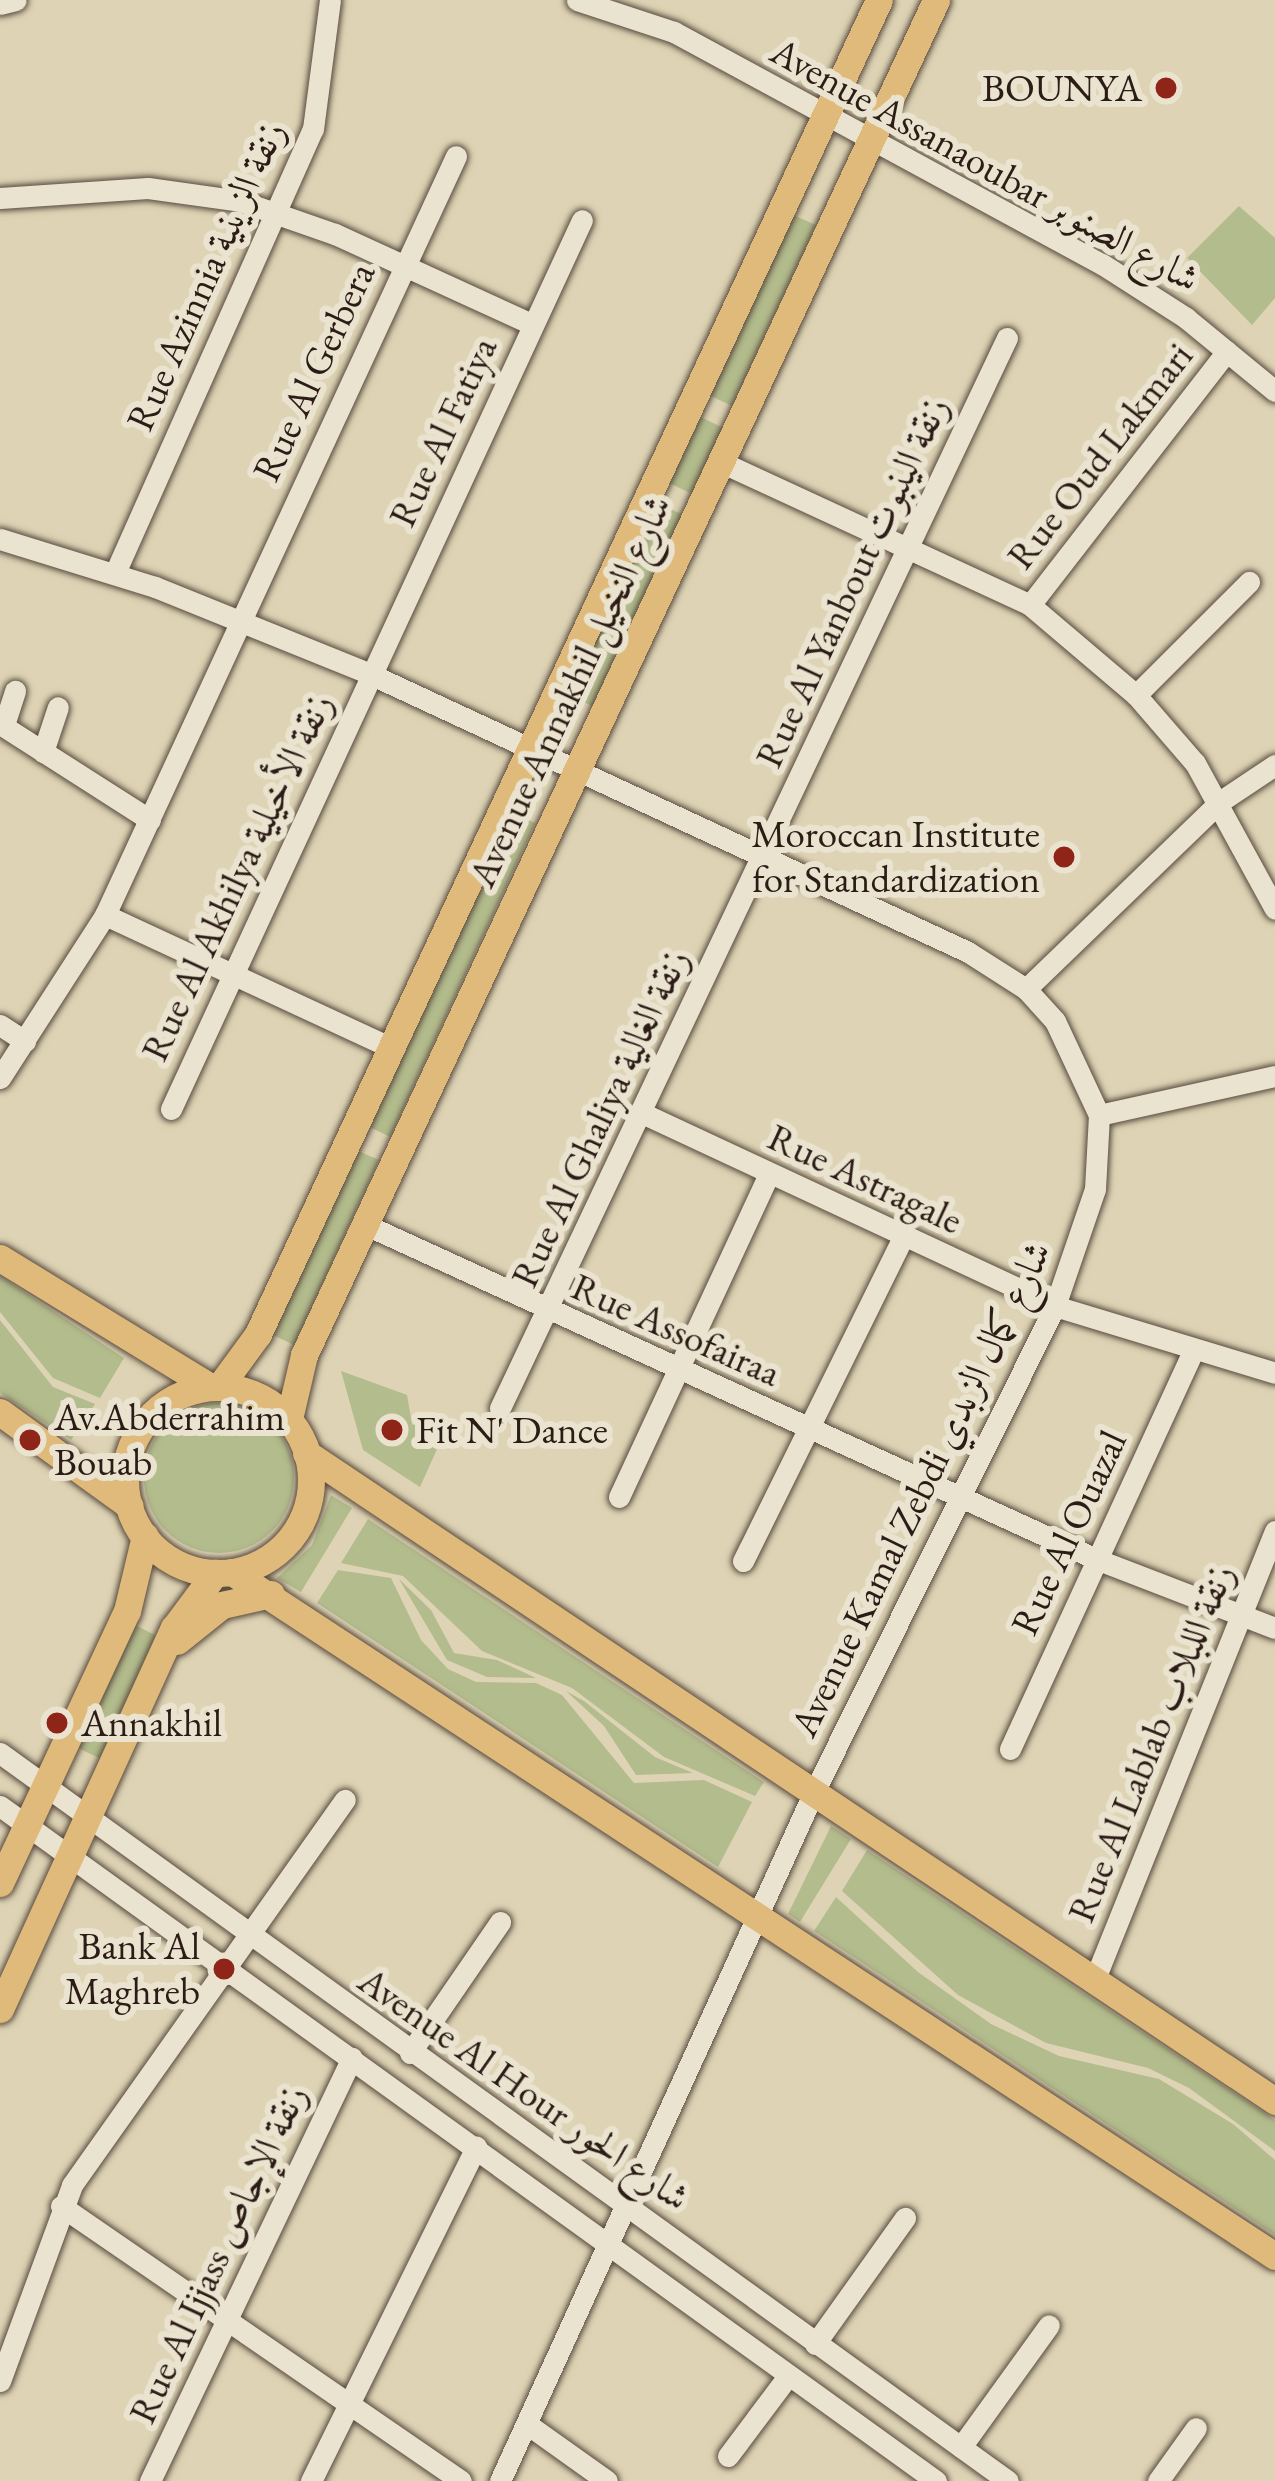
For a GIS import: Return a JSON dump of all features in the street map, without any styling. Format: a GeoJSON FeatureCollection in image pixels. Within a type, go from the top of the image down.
{"type":"FeatureCollection","features":[{"type":"Feature","properties":{"kind":"main road","name":"Avenue Annakhil شارع النخيل"},"geometry":{"type":"LineString","coordinates":[[214,1386],[258,1334],[878,0]]}},
{"type":"Feature","properties":{"kind":"main road","name":"Avenue Annakhil شارع النخيل"},"geometry":{"type":"LineString","coordinates":[[289,1419],[304,1355],[936,0]]}},
{"type":"Feature","properties":{"kind":"main road"},"geometry":{"type":"LineString","coordinates":[[0,1258],[214,1386],[258,1396],[289,1419],[307,1453],[311,1493],[298,1531],[270,1559],[223,1573],[185,1608],[0,2009]]}},
{"type":"Feature","properties":{"kind":"main road"},"geometry":{"type":"LineString","coordinates":[[214,1386],[182,1392],[140,1426],[125,1479],[130,1506],[145,1537],[176,1563],[223,1573],[272,1594],[1275,2256]]}},
{"type":"Feature","properties":{"kind":"main road"},"geometry":{"type":"LineString","coordinates":[[0,1412],[130,1506]]}},
{"type":"Feature","properties":{"kind":"main road"},"geometry":{"type":"LineString","coordinates":[[307,1453],[812,1796],[1275,2101]]}},
{"type":"Feature","properties":{"kind":"main road"},"geometry":{"type":"LineString","coordinates":[[0,1883],[127,1611],[145,1537]]}},
{"type":"Feature","properties":{"kind":"main road"},"geometry":{"type":"LineString","coordinates":[[161,1656],[211,1612],[272,1594]]}},
{"type":"Feature","properties":{"kind":"street"},"geometry":{"type":"LineString","coordinates":[[0,4],[16,0]]}},
{"type":"Feature","properties":{"kind":"street","name":"Rue Azinnia زنقة الزينية"},"geometry":{"type":"LineString","coordinates":[[115,573],[322,95],[330,0]]}},
{"type":"Feature","properties":{"kind":"street","name":"Avenue Assanaoubar شارع الصنوبر"},"geometry":{"type":"LineString","coordinates":[[577,0],[674,32],[1102,264],[1227,351],[1275,391]]}},
{"type":"Feature","properties":{"kind":"street","name":"Rue Al Gerbera"},"geometry":{"type":"LineString","coordinates":[[0,1078],[105,915],[456,156]]}},
{"type":"Feature","properties":{"kind":"street"},"geometry":{"type":"LineString","coordinates":[[0,198],[148,188],[276,210],[532,324]]}},
{"type":"Feature","properties":{"kind":"street","name":"Rue Al Fatiya"},"geometry":{"type":"LineString","coordinates":[[370,674],[582,220]]}},
{"type":"Feature","properties":{"kind":"street","name":"Rue Al Yanbout زنقة الينبوت"},"geometry":{"type":"LineString","coordinates":[[762,858],[1007,338]]}},
{"type":"Feature","properties":{"kind":"street","name":"Rue Oud Lakmari"},"geometry":{"type":"LineString","coordinates":[[1030,604],[1227,351]]}},
{"type":"Feature","properties":{"kind":"street"},"geometry":{"type":"LineString","coordinates":[[721,462],[1030,604],[1136,695],[1221,801],[1275,909]]}},
{"type":"Feature","properties":{"kind":"street","name":"Avenue Kamal Zebdi شارع كمال الزبدي"},"geometry":{"type":"LineString","coordinates":[[0,539],[115,573],[370,674],[578,766],[762,858],[968,952],[1026,989],[1071,1044],[1099,1115],[1095,1189],[1055,1306],[812,1796],[612,2246],[500,2481]]}},
{"type":"Feature","properties":{"kind":"street"},"geometry":{"type":"LineString","coordinates":[[1136,695],[1249,582]]}},
{"type":"Feature","properties":{"kind":"street","name":"Rue Al Akhilya زنقة الأخيلية"},"geometry":{"type":"LineString","coordinates":[[171,1109],[228,973],[370,674]]}},
{"type":"Feature","properties":{"kind":"street"},"geometry":{"type":"LineString","coordinates":[[15,691],[2,724],[150,820]]}},
{"type":"Feature","properties":{"kind":"street"},"geometry":{"type":"LineString","coordinates":[[43,752],[58,707]]}},
{"type":"Feature","properties":{"kind":"street"},"geometry":{"type":"LineString","coordinates":[[1026,989],[1221,801],[1275,765]]}},
{"type":"Feature","properties":{"kind":"street","name":"Rue Al Ghaliya زنقة الغالية"},"geometry":{"type":"LineString","coordinates":[[500,1408],[762,858]]}},
{"type":"Feature","properties":{"kind":"street"},"geometry":{"type":"LineString","coordinates":[[105,915],[391,1048]]}},
{"type":"Feature","properties":{"kind":"street"},"geometry":{"type":"LineString","coordinates":[[0,1025],[25,1041]]}},
{"type":"Feature","properties":{"kind":"street"},"geometry":{"type":"LineString","coordinates":[[1099,1115],[1275,1076]]}},
{"type":"Feature","properties":{"kind":"street","name":"Rue Astragale"},"geometry":{"type":"LineString","coordinates":[[644,1114],[902,1239],[1055,1306],[1275,1373]]}},
{"type":"Feature","properties":{"kind":"street"},"geometry":{"type":"LineString","coordinates":[[619,1497],[769,1174]]}},
{"type":"Feature","properties":{"kind":"street","name":"Rue Assofairaa"},"geometry":{"type":"LineString","coordinates":[[364,1224],[1096,1559],[1275,1628]]}},
{"type":"Feature","properties":{"kind":"street"},"geometry":{"type":"LineString","coordinates":[[743,1562],[902,1239]]}},
{"type":"Feature","properties":{"kind":"street","name":"Rue Al Ouazal"},"geometry":{"type":"LineString","coordinates":[[1010,1748],[1194,1349]]}},
{"type":"Feature","properties":{"kind":"street","name":"Rue Al Lablab زنقة اللبلاب"},"geometry":{"type":"LineString","coordinates":[[1094,1981],[1275,1531]]}},
{"type":"Feature","properties":{"kind":"street","name":"Avenue Al Hour شارع الحور"},"geometry":{"type":"LineString","coordinates":[[0,1754],[1008,2481]]}},
{"type":"Feature","properties":{"kind":"street"},"geometry":{"type":"LineString","coordinates":[[0,2380],[61,2206],[345,1800]]}},
{"type":"Feature","properties":{"kind":"street","name":"Avenue Al Hour شارع الحور"},"geometry":{"type":"LineString","coordinates":[[0,1805],[932,2480]]}},
{"type":"Feature","properties":{"kind":"street"},"geometry":{"type":"LineString","coordinates":[[410,2053],[500,1922]]}},
{"type":"Feature","properties":{"kind":"street","name":"Rue Al Ijjass زنقة الإجاص"},"geometry":{"type":"LineString","coordinates":[[150,2481],[352,2057]]}},
{"type":"Feature","properties":{"kind":"street"},"geometry":{"type":"LineString","coordinates":[[310,2481],[476,2146]]}},
{"type":"Feature","properties":{"kind":"street"},"geometry":{"type":"LineString","coordinates":[[61,2206],[227,2314],[461,2481]]}},
{"type":"Feature","properties":{"kind":"street"},"geometry":{"type":"LineString","coordinates":[[815,2344],[905,2218]]}},
{"type":"Feature","properties":{"kind":"street"},"geometry":{"type":"LineString","coordinates":[[961,2447],[1049,2325]]}},
{"type":"Feature","properties":{"kind":"street"},"geometry":{"type":"LineString","coordinates":[[728,2456],[788,2376]]}},
{"type":"Feature","properties":{"kind":"street"},"geometry":{"type":"LineString","coordinates":[[527,2424],[607,2481]]}},
{"type":"Feature","properties":{"kind":"street"},"geometry":{"type":"LineString","coordinates":[[1158,2481],[1196,2428]]}},
{"type":"Feature","properties":{"kind":"green space"},"geometry":{"type":"Polygon","coordinates":[[[1239,206],[1275,238],[1275,298],[1252,325],[1187,258],[1239,206]]]}},
{"type":"Feature","properties":{"kind":"green space"},"geometry":{"type":"Polygon","coordinates":[[[793,215],[816,225],[732,406],[709,395],[793,215]]]}},
{"type":"Feature","properties":{"kind":"green space"},"geometry":{"type":"Polygon","coordinates":[[[701,417],[723,428],[692,494],[669,483],[701,417]]]}},
{"type":"Feature","properties":{"kind":"green space"},"geometry":{"type":"Polygon","coordinates":[[[659,504],[682,514],[592,706],[569,695],[659,504]]]}},
{"type":"Feature","properties":{"kind":"green space"},"geometry":{"type":"Polygon","coordinates":[[[513,813],[535,823],[390,1137],[368,1126],[513,813]]]}},
{"type":"Feature","properties":{"kind":"green space"},"geometry":{"type":"Polygon","coordinates":[[[356,1150],[379,1160],[294,1345],[271,1334],[356,1150]]]}},
{"type":"Feature","properties":{"kind":"green space"},"geometry":{"type":"Polygon","coordinates":[[[0,1276],[124,1358],[100,1398],[53,1378],[0,1312],[0,1276]]]}},
{"type":"Feature","properties":{"kind":"green space"},"geometry":{"type":"Polygon","coordinates":[[[0,1320],[53,1387],[95,1404],[71,1440],[0,1393],[0,1320]]]}},
{"type":"Feature","properties":{"kind":"green space","name":"Fit N' Dance"},"geometry":{"type":"Polygon","coordinates":[[[341,1371],[407,1395],[412,1424],[443,1436],[420,1487],[363,1450],[341,1371]]]}},
{"type":"Feature","properties":{"kind":"green space"},"geometry":{"type":"Polygon","coordinates":[[[219,1403],[248,1409],[272,1425],[288,1449],[294,1478],[288,1507],[272,1531],[248,1547],[219,1553],[190,1547],[166,1531],[150,1507],[144,1478],[150,1449],[166,1425],[190,1409],[219,1403]]]}},
{"type":"Feature","properties":{"kind":"green space"},"geometry":{"type":"Polygon","coordinates":[[[331,1495],[352,1508],[301,1592],[277,1578],[312,1545],[331,1495]]]}},
{"type":"Feature","properties":{"kind":"green space"},"geometry":{"type":"Polygon","coordinates":[[[368,1519],[764,1782],[755,1796],[664,1757],[572,1688],[482,1651],[403,1576],[341,1563],[368,1519]]]}},
{"type":"Feature","properties":{"kind":"green space"},"geometry":{"type":"Polygon","coordinates":[[[338,1570],[391,1578],[421,1640],[448,1669],[476,1682],[536,1683],[562,1695],[634,1783],[704,1780],[752,1802],[718,1867],[317,1603],[338,1570]]]}},
{"type":"Feature","properties":{"kind":"green space"},"geometry":{"type":"Polygon","coordinates":[[[399,1579],[431,1610],[454,1653],[497,1660],[536,1678],[487,1677],[447,1660],[399,1579]]]}},
{"type":"Feature","properties":{"kind":"green space"},"geometry":{"type":"Polygon","coordinates":[[[135,1625],[157,1636],[101,1759],[78,1748],[135,1625]]]}},
{"type":"Feature","properties":{"kind":"green space"},"geometry":{"type":"Polygon","coordinates":[[[566,1691],[655,1757],[693,1773],[636,1775],[604,1726],[566,1691]]]}},
{"type":"Feature","properties":{"kind":"green space"},"geometry":{"type":"Polygon","coordinates":[[[831,1826],[851,1839],[800,1922],[788,1914],[831,1826]]]}},
{"type":"Feature","properties":{"kind":"green space"},"geometry":{"type":"Polygon","coordinates":[[[867,1850],[1275,2120],[1275,2151],[1189,2088],[1148,2068],[1046,2043],[958,1995],[842,1891],[867,1850]]]}},
{"type":"Feature","properties":{"kind":"green space"},"geometry":{"type":"Polygon","coordinates":[[[836,1897],[918,1972],[991,2024],[1059,2056],[1159,2079],[1233,2124],[1275,2160],[1275,2235],[814,1931],[836,1897]]]}},
{"type":"Feature","properties":{"kind":"place","name":"BOUNYA"},"geometry":{"type":"Point","coordinates":[1166,88]}},
{"type":"Feature","properties":{"kind":"place","name":"Moroccan Institute for Standardization"},"geometry":{"type":"Point","coordinates":[1064,857]}},
{"type":"Feature","properties":{"kind":"place","name":"Fit N' Dance"},"geometry":{"type":"Point","coordinates":[392,1430]}},
{"type":"Feature","properties":{"kind":"place","name":"Av.Abderrahim Bouab"},"geometry":{"type":"Point","coordinates":[30,1440]}},
{"type":"Feature","properties":{"kind":"place","name":"Annakhil"},"geometry":{"type":"Point","coordinates":[57,1723]}},
{"type":"Feature","properties":{"kind":"place","name":"Bank Al Maghreb"},"geometry":{"type":"Point","coordinates":[224,1969]}}]}
